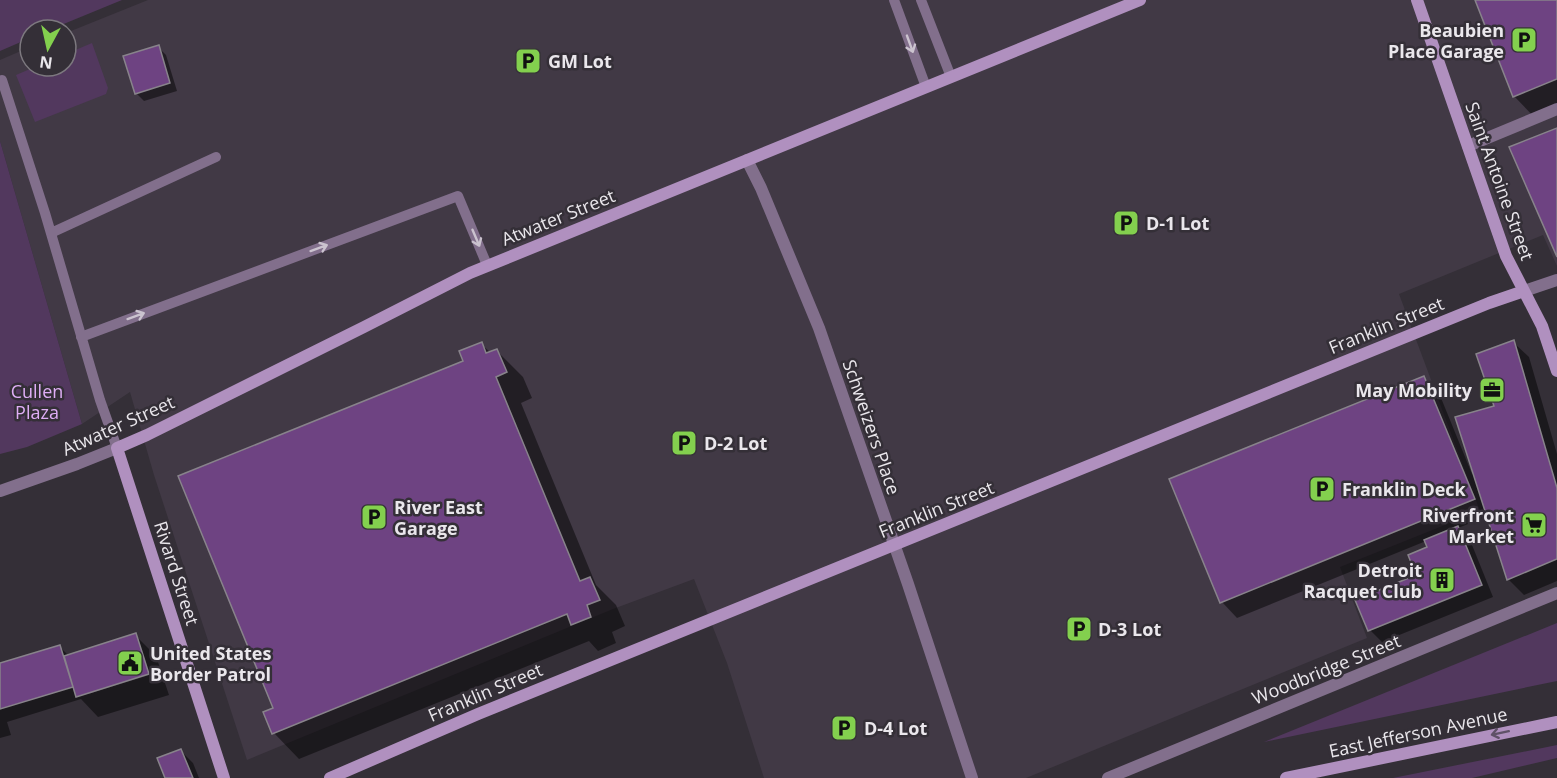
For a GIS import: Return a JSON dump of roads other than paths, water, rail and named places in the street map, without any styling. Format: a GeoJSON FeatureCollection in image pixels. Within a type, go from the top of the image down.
{"type":"FeatureCollection","features":[{"type":"Feature","properties":{"kind":"street","name":"Atwater Street"},"geometry":{"type":"LineString","coordinates":[[0,491],[77,464],[147,435],[487,265],[1140,0]]}},
{"type":"Feature","properties":{"kind":"street","name":"Saint Antoine Street"},"geometry":{"type":"LineString","coordinates":[[1417,0],[1506,256],[1542,326],[1557,371]]}},
{"type":"Feature","properties":{"kind":"street"},"geometry":{"type":"LineString","coordinates":[[1468,146],[1557,109]]}},
{"type":"Feature","properties":{"kind":"street","name":"Schweizers Place"},"geometry":{"type":"LineString","coordinates":[[747,160],[761,188],[819,328],[972,778]]}},
{"type":"Feature","properties":{"kind":"street","name":"Franklin Street"},"geometry":{"type":"LineString","coordinates":[[330,778],[478,714],[1489,303],[1557,280]]}},
{"type":"Feature","properties":{"kind":"street","name":"Rivard Street"},"geometry":{"type":"LineString","coordinates":[[117,448],[224,778]]}},
{"type":"Feature","properties":{"kind":"street","name":"Woodbridge Street"},"geometry":{"type":"LineString","coordinates":[[1108,778],[1557,593]]}},
{"type":"Feature","properties":{"kind":"street","name":"East Jefferson Avenue"},"geometry":{"type":"LineString","coordinates":[[1287,778],[1557,722]]}},
{"type":"Feature","properties":{"kind":"lane"},"geometry":{"type":"LineString","coordinates":[[894,0],[926,87]]}},
{"type":"Feature","properties":{"kind":"lane"},"geometry":{"type":"LineString","coordinates":[[921,0],[951,77]]}},
{"type":"Feature","properties":{"kind":"lane"},"geometry":{"type":"LineString","coordinates":[[2,80],[117,448]]}},
{"type":"Feature","properties":{"kind":"lane"},"geometry":{"type":"LineString","coordinates":[[51,233],[216,157]]}},
{"type":"Feature","properties":{"kind":"lane"},"geometry":{"type":"LineString","coordinates":[[81,337],[458,196],[487,265]]}},
{"type":"Feature","properties":{"kind":"place","name":"Beaubien Place Garage"},"geometry":{"type":"Point","coordinates":[1524,40]}},
{"type":"Feature","properties":{"kind":"place","name":"GM Lot"},"geometry":{"type":"Point","coordinates":[528,61]}},
{"type":"Feature","properties":{"kind":"place","name":"D-1 Lot"},"geometry":{"type":"Point","coordinates":[1126,223]}},
{"type":"Feature","properties":{"kind":"place","name":"May Mobility"},"geometry":{"type":"Point","coordinates":[1492,390]}},
{"type":"Feature","properties":{"kind":"place","name":"D-2 Lot"},"geometry":{"type":"Point","coordinates":[684,443]}},
{"type":"Feature","properties":{"kind":"place","name":"Franklin Deck"},"geometry":{"type":"Point","coordinates":[1322,489]}},
{"type":"Feature","properties":{"kind":"place","name":"River East Garage"},"geometry":{"type":"Point","coordinates":[374,517]}},
{"type":"Feature","properties":{"kind":"place","name":"Riverfront Market"},"geometry":{"type":"Point","coordinates":[1534,525]}},
{"type":"Feature","properties":{"kind":"place","name":"Detroit Racquet Club"},"geometry":{"type":"Point","coordinates":[1442,580]}},
{"type":"Feature","properties":{"kind":"place","name":"D-3 Lot"},"geometry":{"type":"Point","coordinates":[1079,629]}},
{"type":"Feature","properties":{"kind":"place","name":"United States Border Patrol"},"geometry":{"type":"Point","coordinates":[130,663]}},
{"type":"Feature","properties":{"kind":"place","name":"D-4 Lot"},"geometry":{"type":"Point","coordinates":[844,728]}},
{"type":"Feature","properties":{"kind":"park label","name":"Cullen Plaza"},"geometry":{"type":"Point","coordinates":[37,401]}}]}
